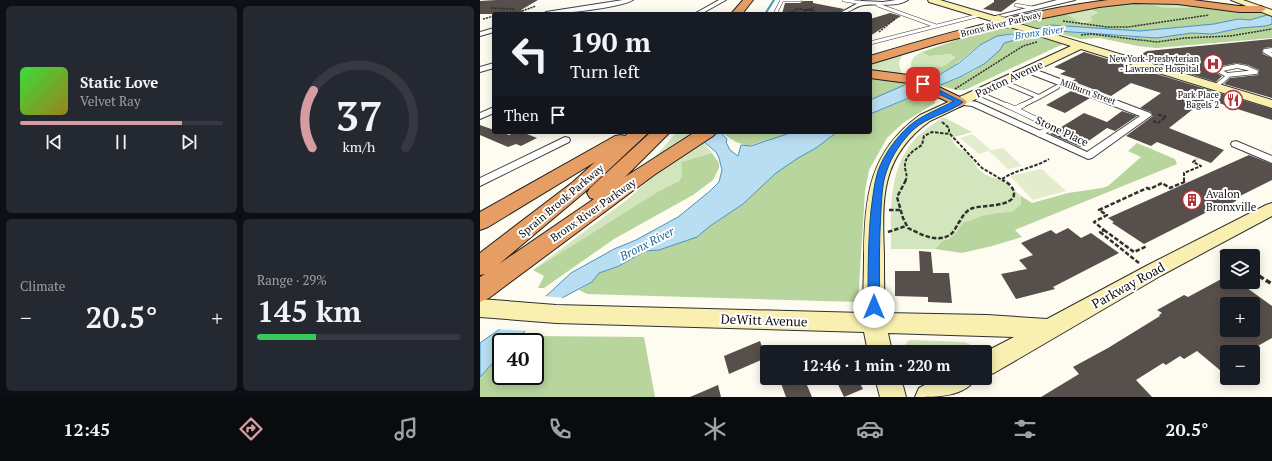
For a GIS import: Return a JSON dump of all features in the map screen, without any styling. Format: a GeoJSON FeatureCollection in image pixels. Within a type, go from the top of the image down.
{"type":"FeatureCollection","features":[{"type":"Feature","properties":{"kind":"highway"},"geometry":{"type":"LineString","coordinates":[[738,12],[748,0]]}},
{"type":"Feature","properties":{"kind":"highway","name":"Bronx River Parkway"},"geometry":{"type":"LineString","coordinates":[[872,54],[1042,12],[1080,4],[1113,0]]}},
{"type":"Feature","properties":{"kind":"highway","name":"Bronx River Parkway"},"geometry":{"type":"LineString","coordinates":[[872,59],[959,34],[1064,9],[1134,0],[1178,1],[1234,9],[1261,9]]}},
{"type":"Feature","properties":{"kind":"highway"},"geometry":{"type":"LineString","coordinates":[[872,48],[990,17]]}},
{"type":"Feature","properties":{"kind":"highway"},"geometry":{"type":"LineString","coordinates":[[911,79],[903,64],[906,57],[912,52],[959,34]]}},
{"type":"Feature","properties":{"kind":"highway"},"geometry":{"type":"LineString","coordinates":[[872,74],[911,79],[934,90],[956,97]]}},
{"type":"Feature","properties":{"kind":"highway"},"geometry":{"type":"LineString","coordinates":[[480,221],[596,153],[635,134]]}},
{"type":"Feature","properties":{"kind":"highway","name":"Sprain Brook Parkway"},"geometry":{"type":"LineString","coordinates":[[484,279],[580,186],[637,134]]}},
{"type":"Feature","properties":{"kind":"highway","name":"Sprain Brook Parkway"},"geometry":{"type":"LineString","coordinates":[[484,279],[581,208],[659,134]]}},
{"type":"Feature","properties":{"kind":"highway","name":"Bronx River Parkway"},"geometry":{"type":"LineString","coordinates":[[484,279],[705,134]]}},
{"type":"Feature","properties":{"kind":"street"},"geometry":{"type":"LineString","coordinates":[[560,12],[609,5],[630,0]]}},
{"type":"Feature","properties":{"kind":"street"},"geometry":{"type":"LineString","coordinates":[[701,12],[723,0]]}},
{"type":"Feature","properties":{"kind":"street"},"geometry":{"type":"LineString","coordinates":[[845,12],[862,4],[870,5],[905,0]]}},
{"type":"Feature","properties":{"kind":"street"},"geometry":{"type":"LineString","coordinates":[[933,0],[1010,24],[1079,41],[1215,87],[1272,104]]}},
{"type":"Feature","properties":{"kind":"street"},"geometry":{"type":"LineString","coordinates":[[990,17],[1068,0]]}},
{"type":"Feature","properties":{"kind":"street"},"geometry":{"type":"LineString","coordinates":[[1234,0],[1272,13]]}},
{"type":"Feature","properties":{"kind":"street"},"geometry":{"type":"LineString","coordinates":[[607,12],[609,5]]}},
{"type":"Feature","properties":{"kind":"street"},"geometry":{"type":"LineString","coordinates":[[857,12],[870,5]]}},
{"type":"Feature","properties":{"kind":"street"},"geometry":{"type":"LineString","coordinates":[[480,27],[492,29]]}},
{"type":"Feature","properties":{"kind":"street"},"geometry":{"type":"LineString","coordinates":[[480,34],[492,30]]}},
{"type":"Feature","properties":{"kind":"street","name":"Paxton Avenue"},"geometry":{"type":"LineString","coordinates":[[879,345],[875,324],[874,235],[878,190],[882,171],[889,156],[899,141],[911,128],[956,97],[978,93],[1003,82],[1028,70],[1079,41]]}},
{"type":"Feature","properties":{"kind":"street"},"geometry":{"type":"LineString","coordinates":[[480,62],[492,66]]}},
{"type":"Feature","properties":{"kind":"street"},"geometry":{"type":"LineString","coordinates":[[480,70],[492,66]]}},
{"type":"Feature","properties":{"kind":"street","name":"Milburn Street"},"geometry":{"type":"LineString","coordinates":[[1028,70],[1151,114]]}},
{"type":"Feature","properties":{"kind":"street","name":"Stone Place"},"geometry":{"type":"LineString","coordinates":[[956,97],[1088,156],[1151,114]]}},
{"type":"Feature","properties":{"kind":"street"},"geometry":{"type":"LineString","coordinates":[[480,116],[492,111]]}},
{"type":"Feature","properties":{"kind":"street"},"geometry":{"type":"LineString","coordinates":[[480,182],[565,140]]}},
{"type":"Feature","properties":{"kind":"street"},"geometry":{"type":"LineString","coordinates":[[1236,144],[1272,160]]}},
{"type":"Feature","properties":{"kind":"street","name":"Parkway Road"},"geometry":{"type":"LineString","coordinates":[[992,361],[1155,270],[1272,209]]}},
{"type":"Feature","properties":{"kind":"street","name":"DeWitt Avenue"},"geometry":{"type":"LineString","coordinates":[[480,308],[556,314],[875,324],[987,325],[1048,329]]}},
{"type":"Feature","properties":{"kind":"street"},"geometry":{"type":"LineString","coordinates":[[890,385],[893,397]]}},
{"type":"Feature","properties":{"kind":"street"},"geometry":{"type":"LineString","coordinates":[[928,397],[950,385]]}},
{"type":"Feature","properties":{"kind":"lane"},"geometry":{"type":"LineString","coordinates":[[776,12],[782,0],[800,0]]}},
{"type":"Feature","properties":{"kind":"lane"},"geometry":{"type":"LineString","coordinates":[[844,0],[862,4]]}},
{"type":"Feature","properties":{"kind":"lane"},"geometry":{"type":"LineString","coordinates":[[878,4],[938,26]]}},
{"type":"Feature","properties":{"kind":"lane"},"geometry":{"type":"LineString","coordinates":[[1016,5],[1032,8]]}},
{"type":"Feature","properties":{"kind":"lane"},"geometry":{"type":"LineString","coordinates":[[872,42],[938,26],[990,17]]}},
{"type":"Feature","properties":{"kind":"lane"},"geometry":{"type":"LineString","coordinates":[[885,35],[894,37]]}},
{"type":"Feature","properties":{"kind":"lane"},"geometry":{"type":"LineString","coordinates":[[1272,50],[1265,52],[1272,55]]}},
{"type":"Feature","properties":{"kind":"lane"},"geometry":{"type":"LineString","coordinates":[[1245,66],[1256,72],[1230,75],[1227,75],[1218,70],[1245,66]]}},
{"type":"Feature","properties":{"kind":"lane"},"geometry":{"type":"LineString","coordinates":[[1215,87],[1227,77],[1227,75]]}},
{"type":"Feature","properties":{"kind":"lane"},"geometry":{"type":"LineString","coordinates":[[1003,82],[1039,96]]}},
{"type":"Feature","properties":{"kind":"lane"},"geometry":{"type":"LineString","coordinates":[[1015,109],[1057,87]]}},
{"type":"Feature","properties":{"kind":"lane"},"geometry":{"type":"LineString","coordinates":[[978,93],[1052,127],[1039,134]]}},
{"type":"Feature","properties":{"kind":"path"},"geometry":{"type":"LineString","coordinates":[[522,11],[536,6]]}},
{"type":"Feature","properties":{"kind":"path"},"geometry":{"type":"LineString","coordinates":[[491,8],[514,9]]}},
{"type":"Feature","properties":{"kind":"path"},"geometry":{"type":"LineString","coordinates":[[804,12],[806,10],[814,8]]}},
{"type":"Feature","properties":{"kind":"path"},"geometry":{"type":"LineString","coordinates":[[1059,21],[1107,27],[1128,27],[1210,15]]}},
{"type":"Feature","properties":{"kind":"path"},"geometry":{"type":"LineString","coordinates":[[484,18],[492,16]]}},
{"type":"Feature","properties":{"kind":"path"},"geometry":{"type":"LineString","coordinates":[[874,35],[896,19]]}},
{"type":"Feature","properties":{"kind":"path"},"geometry":{"type":"LineString","coordinates":[[1079,41],[1090,34],[1157,42],[1185,38],[1230,36],[1272,30]]}},
{"type":"Feature","properties":{"kind":"path"},"geometry":{"type":"LineString","coordinates":[[956,97],[967,80],[1023,46],[1038,42]]}},
{"type":"Feature","properties":{"kind":"path"},"geometry":{"type":"LineString","coordinates":[[1151,114],[1166,117],[1162,120]]}},
{"type":"Feature","properties":{"kind":"path"},"geometry":{"type":"LineString","coordinates":[[939,117],[949,128],[948,133],[960,146],[974,158],[982,168],[1008,184],[1014,191],[1014,196],[1011,200],[1004,203],[973,208],[965,213],[951,234],[935,239],[913,231],[906,226],[898,197],[907,178],[905,166],[909,154],[922,145],[924,136],[927,134],[948,133]]}},
{"type":"Feature","properties":{"kind":"path"},"geometry":{"type":"LineString","coordinates":[[1002,179],[1010,172],[1040,165],[1049,159]]}},
{"type":"Feature","properties":{"kind":"path"},"geometry":{"type":"LineString","coordinates":[[1147,246],[1134,252],[1104,230],[1094,222],[1108,215],[1099,210],[1162,183],[1170,188],[1184,182],[1184,173],[1200,166],[1193,162],[1197,159]]}},
{"type":"Feature","properties":{"kind":"path"},"geometry":{"type":"LineString","coordinates":[[888,210],[901,210]]}},
{"type":"Feature","properties":{"kind":"path"},"geometry":{"type":"LineString","coordinates":[[888,232],[906,226]]}},
{"type":"Feature","properties":{"kind":"path"},"geometry":{"type":"LineString","coordinates":[[1104,230],[1100,232],[1139,263]]}},
{"type":"Feature","properties":{"kind":"path"},"geometry":{"type":"LineString","coordinates":[[1260,276],[1272,284]]}},
{"type":"Feature","properties":{"kind":"green space"},"geometry":{"type":"Polygon","coordinates":[[[1141,1],[1183,4],[1190,8],[1165,8],[1141,1]]]}},
{"type":"Feature","properties":{"kind":"green space"},"geometry":{"type":"Polygon","coordinates":[[[1127,2],[1147,3],[1165,8],[1190,8],[1183,4],[1254,10],[1267,15],[1250,20],[1238,19],[1214,24],[1140,31],[1109,30],[1060,25],[1050,25],[1039,29],[1018,22],[1058,14],[1087,22],[1092,21],[1091,16],[1098,13],[1088,8],[1127,2]]]}},
{"type":"Feature","properties":{"kind":"green space"},"geometry":{"type":"Polygon","coordinates":[[[1088,7],[1089,9],[1098,13],[1091,22],[1078,21],[1062,14],[1088,7]]]}},
{"type":"Feature","properties":{"kind":"green space"},"geometry":{"type":"Polygon","coordinates":[[[1272,24],[1272,38],[1156,48],[1100,38],[1081,39],[1052,32],[1088,32],[1120,36],[1157,38],[1191,33],[1212,34],[1272,24]]]}},
{"type":"Feature","properties":{"kind":"green space"},"geometry":{"type":"Polygon","coordinates":[[[1003,25],[1025,32],[1003,35],[984,42],[956,64],[938,75],[929,77],[920,76],[912,71],[944,66],[955,57],[951,54],[929,56],[922,52],[1003,25]]]}},
{"type":"Feature","properties":{"kind":"green space"},"geometry":{"type":"Polygon","coordinates":[[[1036,36],[1063,44],[965,90],[955,90],[939,85],[947,83],[975,70],[992,57],[1004,43],[1036,36]]]}},
{"type":"Feature","properties":{"kind":"green space"},"geometry":{"type":"Polygon","coordinates":[[[907,52],[901,57],[899,63],[900,69],[904,75],[872,72],[872,61],[907,52]]]}},
{"type":"Feature","properties":{"kind":"green space"},"geometry":{"type":"Polygon","coordinates":[[[922,52],[929,56],[952,54],[955,56],[944,66],[912,71],[912,59],[922,52]]]}},
{"type":"Feature","properties":{"kind":"green space"},"geometry":{"type":"Polygon","coordinates":[[[872,78],[903,82],[905,85],[872,99],[872,78]]]}},
{"type":"Feature","properties":{"kind":"green space"},"geometry":{"type":"Polygon","coordinates":[[[926,92],[935,98],[935,103],[903,123],[887,138],[869,170],[865,191],[858,302],[587,294],[579,290],[592,282],[599,273],[619,266],[645,251],[659,250],[697,237],[710,226],[743,204],[776,173],[816,148],[834,134],[872,134],[872,113],[926,92]]]}},
{"type":"Feature","properties":{"kind":"green space"},"geometry":{"type":"Polygon","coordinates":[[[943,117],[972,132],[951,138],[956,146],[968,154],[979,170],[986,175],[1004,181],[1021,196],[1021,204],[1013,211],[984,215],[963,223],[954,235],[949,239],[942,241],[935,249],[891,249],[892,195],[898,169],[903,157],[913,141],[943,117]]]}},
{"type":"Feature","properties":{"kind":"green space"},"geometry":{"type":"Polygon","coordinates":[[[675,134],[692,134],[657,157],[655,157],[675,134]]]}},
{"type":"Feature","properties":{"kind":"green space"},"geometry":{"type":"Polygon","coordinates":[[[712,134],[717,134],[703,142],[712,153],[681,162],[682,176],[679,181],[659,191],[533,270],[628,199],[653,176],[712,134]]]}},
{"type":"Feature","properties":{"kind":"green space"},"geometry":{"type":"Polygon","coordinates":[[[723,134],[787,134],[748,146],[736,142],[723,134]]]}},
{"type":"Feature","properties":{"kind":"green space"},"geometry":{"type":"Polygon","coordinates":[[[972,134],[991,150],[979,154],[960,138],[972,134]]]}},
{"type":"Feature","properties":{"kind":"green space"},"geometry":{"type":"Polygon","coordinates":[[[1137,143],[1175,159],[1177,164],[1015,230],[1022,237],[962,253],[935,249],[942,241],[949,239],[954,235],[963,223],[984,215],[1013,211],[1021,204],[1021,196],[1032,203],[1068,193],[1108,186],[1141,157],[1128,151],[1137,143]]]}},
{"type":"Feature","properties":{"kind":"green space"},"geometry":{"type":"Polygon","coordinates":[[[1003,148],[1022,166],[1008,169],[989,151],[1003,148]]]}},
{"type":"Feature","properties":{"kind":"green space"},"geometry":{"type":"Polygon","coordinates":[[[712,153],[719,163],[719,168],[713,180],[693,195],[614,239],[544,288],[538,288],[544,276],[533,270],[659,191],[679,181],[682,176],[681,162],[712,153]]]}},
{"type":"Feature","properties":{"kind":"green space"},"geometry":{"type":"Polygon","coordinates":[[[1042,169],[1066,191],[1033,200],[1010,176],[1042,169]]]}},
{"type":"Feature","properties":{"kind":"green space"},"geometry":{"type":"Polygon","coordinates":[[[544,336],[644,337],[655,397],[480,397],[480,377],[492,364],[492,385],[544,385],[544,336]]]}},
{"type":"Feature","properties":{"kind":"green space"},"geometry":{"type":"Polygon","coordinates":[[[909,340],[964,342],[970,345],[905,345],[909,340]]]}},
{"type":"Feature","properties":{"kind":"water","name":"Bronx River"},"geometry":{"type":"Polygon","coordinates":[[[1272,15],[1272,24],[1266,26],[1241,28],[1212,34],[1191,33],[1157,38],[1058,31],[1027,39],[1015,40],[1004,43],[1000,50],[984,64],[960,77],[872,113],[872,99],[923,77],[939,75],[959,63],[980,45],[997,36],[1027,32],[1050,25],[1140,31],[1214,24],[1238,19],[1250,20],[1272,15]]]}},
{"type":"Feature","properties":{"kind":"water","name":"Bronx River"},"geometry":{"type":"Polygon","coordinates":[[[717,134],[722,134],[727,139],[726,142],[730,150],[738,156],[741,145],[751,146],[787,134],[834,134],[816,148],[776,173],[743,204],[710,226],[697,237],[659,250],[645,251],[619,266],[599,273],[592,282],[560,299],[523,333],[494,333],[545,297],[571,273],[614,249],[636,240],[678,217],[710,191],[719,182],[722,170],[716,152],[704,142],[717,134]]]}},
{"type":"Feature","properties":{"kind":"water"},"geometry":{"type":"Polygon","coordinates":[[[492,335],[492,364],[480,377],[480,343],[492,335]]]}},
{"type":"Feature","properties":{"kind":"pier"},"geometry":{"type":"Polygon","coordinates":[[[543,296],[566,298],[561,300],[528,331],[495,329],[543,296]]]}},
{"type":"Feature","properties":{"kind":"building"},"geometry":{"type":"Polygon","coordinates":[[[538,0],[521,10],[523,12],[492,12],[492,14],[480,14],[480,1],[538,0]]]}},
{"type":"Feature","properties":{"kind":"building"},"geometry":{"type":"Polygon","coordinates":[[[994,0],[1017,0],[1001,12],[983,9],[994,2],[994,0]]]}},
{"type":"Feature","properties":{"kind":"building"},"geometry":{"type":"Polygon","coordinates":[[[803,1],[813,1],[813,3],[844,9],[840,12],[783,12],[785,3],[800,3],[803,1]]]}},
{"type":"Feature","properties":{"kind":"building"},"geometry":{"type":"Polygon","coordinates":[[[890,13],[901,16],[872,35],[872,18],[890,13]]]}},
{"type":"Feature","properties":{"kind":"building","name":"NewYork-Presbyterian - Lawrence Hospital"},"geometry":{"type":"Polygon","coordinates":[[[1272,39],[1272,47],[1264,48],[1262,51],[1263,54],[1272,58],[1272,98],[1224,84],[1230,78],[1258,75],[1259,70],[1248,65],[1237,63],[1216,67],[1215,72],[1222,76],[1216,82],[1136,57],[1147,51],[1272,39]]]}},
{"type":"Feature","properties":{"kind":"building"},"geometry":{"type":"Polygon","coordinates":[[[1084,52],[1272,109],[1272,120],[1206,99],[1169,128],[1224,150],[1211,163],[1157,142],[1151,146],[1126,136],[1153,116],[1151,112],[1140,108],[1161,93],[1131,83],[1111,96],[1072,81],[1076,79],[1060,74],[1066,71],[1054,67],[1084,52]]]}},
{"type":"Feature","properties":{"kind":"building"},"geometry":{"type":"Polygon","coordinates":[[[1071,91],[1090,98],[1065,113],[1046,105],[1071,91]]]}},
{"type":"Feature","properties":{"kind":"building"},"geometry":{"type":"Polygon","coordinates":[[[1122,111],[1137,116],[1115,131],[1107,128],[1080,147],[1050,134],[1084,113],[1107,122],[1122,111]]]}},
{"type":"Feature","properties":{"kind":"building"},"geometry":{"type":"Polygon","coordinates":[[[480,125],[492,129],[492,134],[527,134],[537,138],[521,146],[516,144],[508,147],[480,135],[480,125]]]}},
{"type":"Feature","properties":{"kind":"building","name":"Avalon Bronxville"},"geometry":{"type":"Polygon","coordinates":[[[1249,155],[1272,164],[1272,180],[1236,198],[1236,201],[1227,206],[1221,205],[1144,244],[1112,223],[1114,222],[1108,218],[1249,155]]]}},
{"type":"Feature","properties":{"kind":"building"},"geometry":{"type":"Polygon","coordinates":[[[1068,228],[1081,238],[1091,233],[1119,253],[1053,287],[1055,289],[1016,299],[1001,274],[1027,269],[1019,260],[1033,255],[1021,243],[1051,230],[1056,234],[1068,228]]]}},
{"type":"Feature","properties":{"kind":"building"},"geometry":{"type":"Polygon","coordinates":[[[919,251],[931,252],[933,273],[949,273],[952,303],[928,302],[928,297],[895,296],[895,271],[920,271],[919,251]]]}},
{"type":"Feature","properties":{"kind":"building"},"geometry":{"type":"Polygon","coordinates":[[[1220,280],[1220,289],[1248,289],[1260,297],[1220,297],[1220,337],[1260,337],[1260,297],[1272,306],[1272,338],[1260,345],[1220,345],[1220,370],[1197,351],[1184,359],[1180,356],[1166,365],[1163,363],[1136,380],[1152,397],[1041,397],[1079,374],[1073,367],[1108,348],[1160,316],[1159,315],[1162,313],[1157,310],[1184,295],[1188,297],[1220,280]]]}},
{"type":"Feature","properties":{"kind":"building"},"geometry":{"type":"Polygon","coordinates":[[[760,341],[761,345],[760,345],[760,361],[729,374],[724,356],[760,341]]]}},
{"type":"Feature","properties":{"kind":"building"},"geometry":{"type":"Polygon","coordinates":[[[718,385],[721,397],[690,397],[718,385]]]}},
{"type":"Feature","properties":{"kind":"building"},"geometry":{"type":"Polygon","coordinates":[[[782,385],[807,385],[812,397],[786,397],[782,385]]]}},
{"type":"Feature","properties":{"kind":"building"},"geometry":{"type":"Polygon","coordinates":[[[838,385],[861,385],[863,389],[844,397],[838,385]]]}},
{"type":"Feature","properties":{"kind":"waterway"},"geometry":{"type":"LineString","coordinates":[[766,12],[774,0]]}},
{"type":"Feature","properties":{"kind":"place","name":"NewYork-Presbyterian - Lawrence Hospital"},"geometry":{"type":"Point","coordinates":[1213,64]}},
{"type":"Feature","properties":{"kind":"place","name":"Park Place Bagels 2"},"geometry":{"type":"Point","coordinates":[1233,100]}},
{"type":"Feature","properties":{"kind":"place","name":"Avalon Bronxville"},"geometry":{"type":"Point","coordinates":[1192,200]}},
{"type":"Feature","properties":{"kind":"route"},"geometry":{"type":"LineString","coordinates":[[874,307],[874,235],[878,190],[882,171],[889,156],[899,141],[911,128],[943,108],[960,102],[923,84]]}}]}
